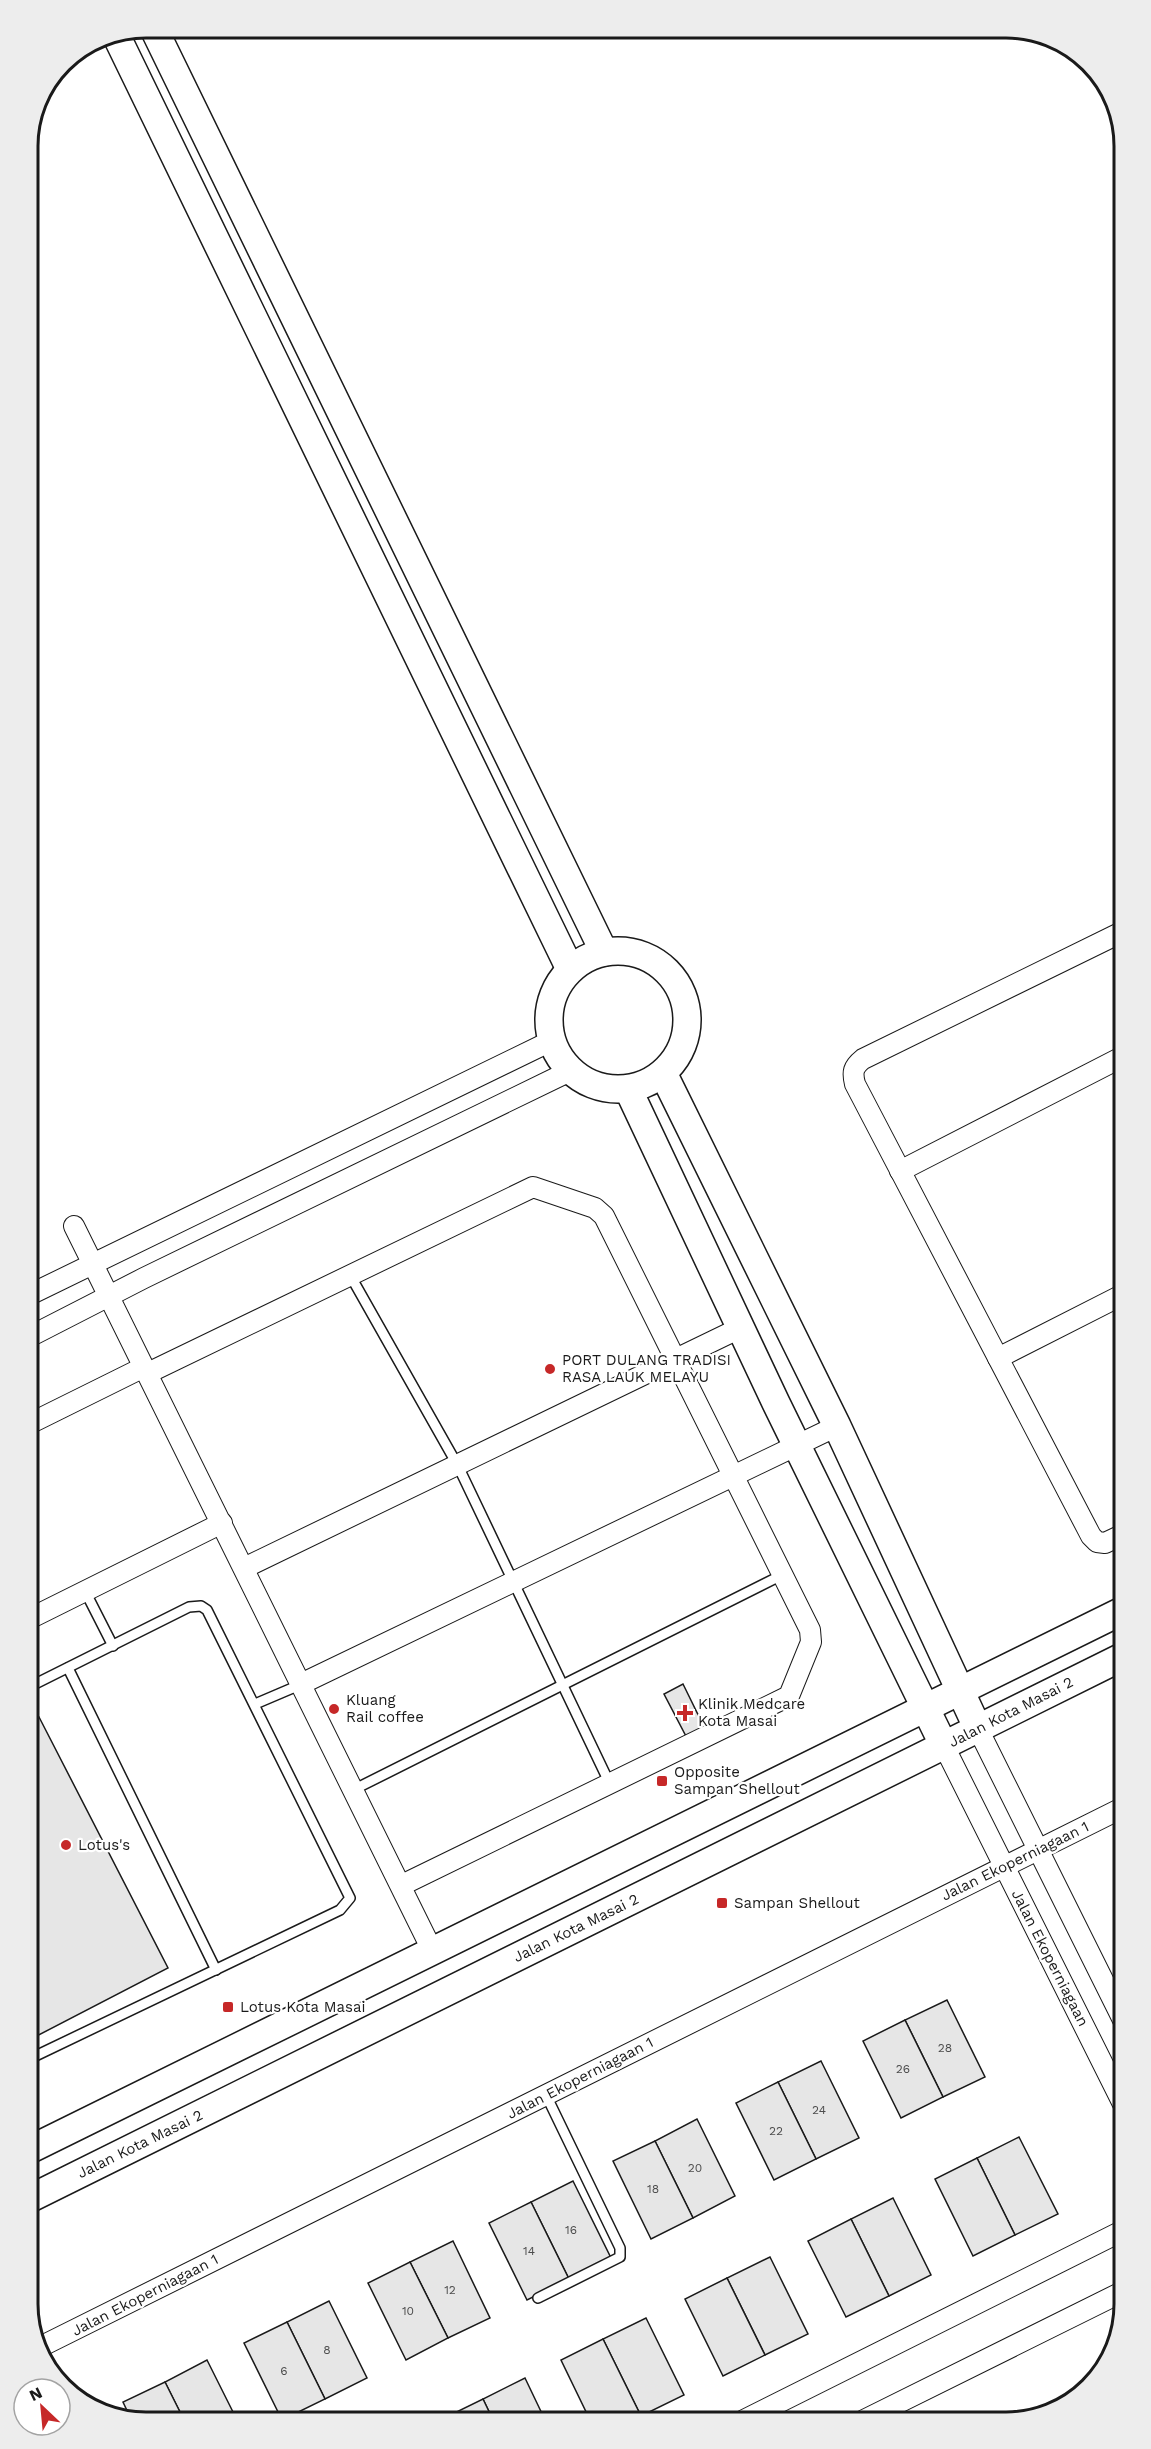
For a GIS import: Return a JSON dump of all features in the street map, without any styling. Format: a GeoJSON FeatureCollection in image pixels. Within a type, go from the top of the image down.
{"type":"FeatureCollection","features":[{"type":"Feature","properties":{"kind":"street"},"geometry":{"type":"LineString","coordinates":[[158,38],[604,952]]}},
{"type":"Feature","properties":{"kind":"street"},"geometry":{"type":"LineString","coordinates":[[119,41],[570,969]]}},
{"type":"Feature","properties":{"kind":"street"},"geometry":{"type":"LineString","coordinates":[[1114,936],[855,1065],[852,1074],[900,1171],[1091,1536],[1097,1542],[1105,1543],[1114,1539]]}},
{"type":"Feature","properties":{"kind":"street"},"geometry":{"type":"LineString","coordinates":[[627,951],[649,957],[668,971],[681,990],[687,1011],[686,1034],[678,1056],[663,1073],[646,1083],[628,1089],[607,1089],[587,1083],[570,1071],[558,1057],[551,1041],[548,1015],[555,990],[570,969],[586,958],[604,952],[627,951]]}},
{"type":"Feature","properties":{"kind":"street"},"geometry":{"type":"LineString","coordinates":[[38,1291],[551,1041]]}},
{"type":"Feature","properties":{"kind":"street"},"geometry":{"type":"LineString","coordinates":[[900,1171],[1114,1061]]}},
{"type":"Feature","properties":{"kind":"street"},"geometry":{"type":"LineString","coordinates":[[38,1332],[570,1071]]}},
{"type":"Feature","properties":{"kind":"street"},"geometry":{"type":"LineString","coordinates":[[663,1073],[837,1426],[960,1692],[1114,2002]]}},
{"type":"Feature","properties":{"kind":"street"},"geometry":{"type":"LineString","coordinates":[[628,1089],[796,1446],[944,1746]]}},
{"type":"Feature","properties":{"kind":"street"},"geometry":{"type":"LineString","coordinates":[[38,1420],[529,1189],[542,1188],[602,1213],[812,1634],[789,1696],[402,1885]]}},
{"type":"Feature","properties":{"kind":"street"},"geometry":{"type":"LineString","coordinates":[[74,1226],[303,1683],[433,1952]]}},
{"type":"Feature","properties":{"kind":"street"},"geometry":{"type":"LineString","coordinates":[[998,1358],[1114,1299]]}},
{"type":"Feature","properties":{"kind":"street"},"geometry":{"type":"LineString","coordinates":[[244,1568],[740,1328]]}},
{"type":"Feature","properties":{"kind":"street"},"geometry":{"type":"LineString","coordinates":[[303,1683],[837,1426]]}},
{"type":"Feature","properties":{"kind":"street"},"geometry":{"type":"LineString","coordinates":[[38,1614],[222,1523]]}},
{"type":"Feature","properties":{"kind":"street"},"geometry":{"type":"LineString","coordinates":[[38,2146],[1114,1615]]}},
{"type":"Feature","properties":{"kind":"street","name":"Jalan Kota Masai 2"},"geometry":{"type":"LineString","coordinates":[[38,2195],[1114,1661]]}},
{"type":"Feature","properties":{"kind":"street","name":"Jalan Ekoperniagaan"},"geometry":{"type":"LineString","coordinates":[[944,1746],[1114,2086]]}},
{"type":"Feature","properties":{"kind":"street","name":"Jalan Ekoperniagaan 1"},"geometry":{"type":"LineString","coordinates":[[46,2346],[1114,1812]]}},
{"type":"Feature","properties":{"kind":"street"},"geometry":{"type":"LineString","coordinates":[[761,2412],[1114,2235]]}},
{"type":"Feature","properties":{"kind":"street"},"geometry":{"type":"LineString","coordinates":[[880,2412],[1114,2295]]}},
{"type":"Feature","properties":{"kind":"lane"},"geometry":{"type":"LineString","coordinates":[[350,1275],[458,1466],[609,1782]]}},
{"type":"Feature","properties":{"kind":"lane"},"geometry":{"type":"LineString","coordinates":[[355,1789],[782,1575]]}},
{"type":"Feature","properties":{"kind":"lane"},"geometry":{"type":"LineString","coordinates":[[85,1591],[113,1646]]}},
{"type":"Feature","properties":{"kind":"lane"},"geometry":{"type":"LineString","coordinates":[[38,1683],[189,1607],[201,1606],[210,1615],[350,1898],[340,1910],[38,2055]]}},
{"type":"Feature","properties":{"kind":"lane"},"geometry":{"type":"LineString","coordinates":[[68,1668],[216,1970]]}},
{"type":"Feature","properties":{"kind":"lane"},"geometry":{"type":"LineString","coordinates":[[255,1704],[303,1683]]}},
{"type":"Feature","properties":{"kind":"lane"},"geometry":{"type":"LineString","coordinates":[[538,2298],[620,2257],[620,2248],[546,2095]]}},
{"type":"Feature","properties":{"kind":"building","name":"Klinik Medcare Kota Masai"},"geometry":{"type":"Polygon","coordinates":[[[683,1684],[706,1731],[688,1740],[664,1694],[683,1684]]]}},
{"type":"Feature","properties":{"kind":"building","name":"Lotus's"},"geometry":{"type":"Polygon","coordinates":[[[38,1718],[168,1968],[38,2035],[38,1718]]]}},
{"type":"Feature","properties":{"kind":"building"},"geometry":{"type":"Polygon","coordinates":[[[947,2000],[985,2077],[943,2097],[905,2020],[947,2000]]]}},
{"type":"Feature","properties":{"kind":"building"},"geometry":{"type":"Polygon","coordinates":[[[905,2020],[943,2097],[901,2118],[863,2041],[905,2020]]]}},
{"type":"Feature","properties":{"kind":"building"},"geometry":{"type":"Polygon","coordinates":[[[821,2061],[859,2138],[816,2159],[778,2082],[821,2061]]]}},
{"type":"Feature","properties":{"kind":"building"},"geometry":{"type":"Polygon","coordinates":[[[778,2082],[816,2159],[774,2180],[736,2103],[778,2082]]]}},
{"type":"Feature","properties":{"kind":"building"},"geometry":{"type":"Polygon","coordinates":[[[697,2119],[735,2196],[693,2218],[655,2141],[697,2119]]]}},
{"type":"Feature","properties":{"kind":"building"},"geometry":{"type":"Polygon","coordinates":[[[1019,2137],[1058,2214],[1015,2235],[977,2158],[1019,2137]]]}},
{"type":"Feature","properties":{"kind":"building"},"geometry":{"type":"Polygon","coordinates":[[[655,2141],[693,2218],[651,2239],[613,2161],[655,2141]]]}},
{"type":"Feature","properties":{"kind":"building"},"geometry":{"type":"Polygon","coordinates":[[[977,2158],[1015,2235],[973,2256],[935,2179],[977,2158]]]}},
{"type":"Feature","properties":{"kind":"building"},"geometry":{"type":"Polygon","coordinates":[[[573,2181],[611,2258],[569,2279],[531,2202],[573,2181]]]}},
{"type":"Feature","properties":{"kind":"building"},"geometry":{"type":"Polygon","coordinates":[[[893,2198],[931,2275],[889,2296],[851,2219],[893,2198]]]}},
{"type":"Feature","properties":{"kind":"building"},"geometry":{"type":"Polygon","coordinates":[[[531,2202],[569,2279],[527,2300],[489,2223],[531,2202]]]}},
{"type":"Feature","properties":{"kind":"building"},"geometry":{"type":"Polygon","coordinates":[[[851,2219],[889,2296],[846,2317],[808,2241],[851,2219]]]}},
{"type":"Feature","properties":{"kind":"building"},"geometry":{"type":"Polygon","coordinates":[[[453,2241],[490,2318],[448,2338],[410,2262],[453,2241]]]}},
{"type":"Feature","properties":{"kind":"building"},"geometry":{"type":"Polygon","coordinates":[[[770,2257],[808,2334],[765,2355],[727,2278],[770,2257]]]}},
{"type":"Feature","properties":{"kind":"building"},"geometry":{"type":"Polygon","coordinates":[[[410,2262],[448,2338],[406,2360],[368,2283],[410,2262]]]}},
{"type":"Feature","properties":{"kind":"building"},"geometry":{"type":"Polygon","coordinates":[[[727,2278],[765,2355],[723,2376],[685,2299],[727,2278]]]}},
{"type":"Feature","properties":{"kind":"building"},"geometry":{"type":"Polygon","coordinates":[[[329,2301],[367,2378],[325,2399],[287,2322],[329,2301]]]}},
{"type":"Feature","properties":{"kind":"building"},"geometry":{"type":"Polygon","coordinates":[[[646,2318],[684,2395],[650,2412],[639,2412],[603,2339],[646,2318]]]}},
{"type":"Feature","properties":{"kind":"building"},"geometry":{"type":"Polygon","coordinates":[[[287,2322],[325,2399],[300,2411],[278,2411],[244,2343],[287,2322]]]}},
{"type":"Feature","properties":{"kind":"building"},"geometry":{"type":"Polygon","coordinates":[[[603,2339],[639,2412],[586,2412],[561,2360],[603,2339]]]}},
{"type":"Feature","properties":{"kind":"building"},"geometry":{"type":"Polygon","coordinates":[[[207,2360],[233,2411],[180,2411],[165,2382],[207,2360]]]}},
{"type":"Feature","properties":{"kind":"building"},"geometry":{"type":"Polygon","coordinates":[[[525,2378],[541,2411],[489,2411],[483,2399],[525,2378]]]}},
{"type":"Feature","properties":{"kind":"building"},"geometry":{"type":"Polygon","coordinates":[[[165,2382],[180,2411],[126,2409],[123,2402],[165,2382]]]}},
{"type":"Feature","properties":{"kind":"building"},"geometry":{"type":"Polygon","coordinates":[[[483,2399],[489,2411],[458,2411],[483,2399]]]}},
{"type":"Feature","properties":{"kind":"place","name":"PORT DULANG TRADISI RASA LAUK MELAYU"},"geometry":{"type":"Point","coordinates":[550,1369]}},
{"type":"Feature","properties":{"kind":"place","name":"Kluang Rail coffee"},"geometry":{"type":"Point","coordinates":[334,1709]}},
{"type":"Feature","properties":{"kind":"place","name":"Klinik Medcare Kota Masai"},"geometry":{"type":"Point","coordinates":[685,1713]}},
{"type":"Feature","properties":{"kind":"place","name":"Opposite Sampan Shellout"},"geometry":{"type":"Point","coordinates":[662,1781]}},
{"type":"Feature","properties":{"kind":"place","name":"Lotus's"},"geometry":{"type":"Point","coordinates":[66,1845]}},
{"type":"Feature","properties":{"kind":"place","name":"Sampan Shellout"},"geometry":{"type":"Point","coordinates":[722,1903]}},
{"type":"Feature","properties":{"kind":"place","name":"Lotus Kota Masai"},"geometry":{"type":"Point","coordinates":[228,2007]}}]}
